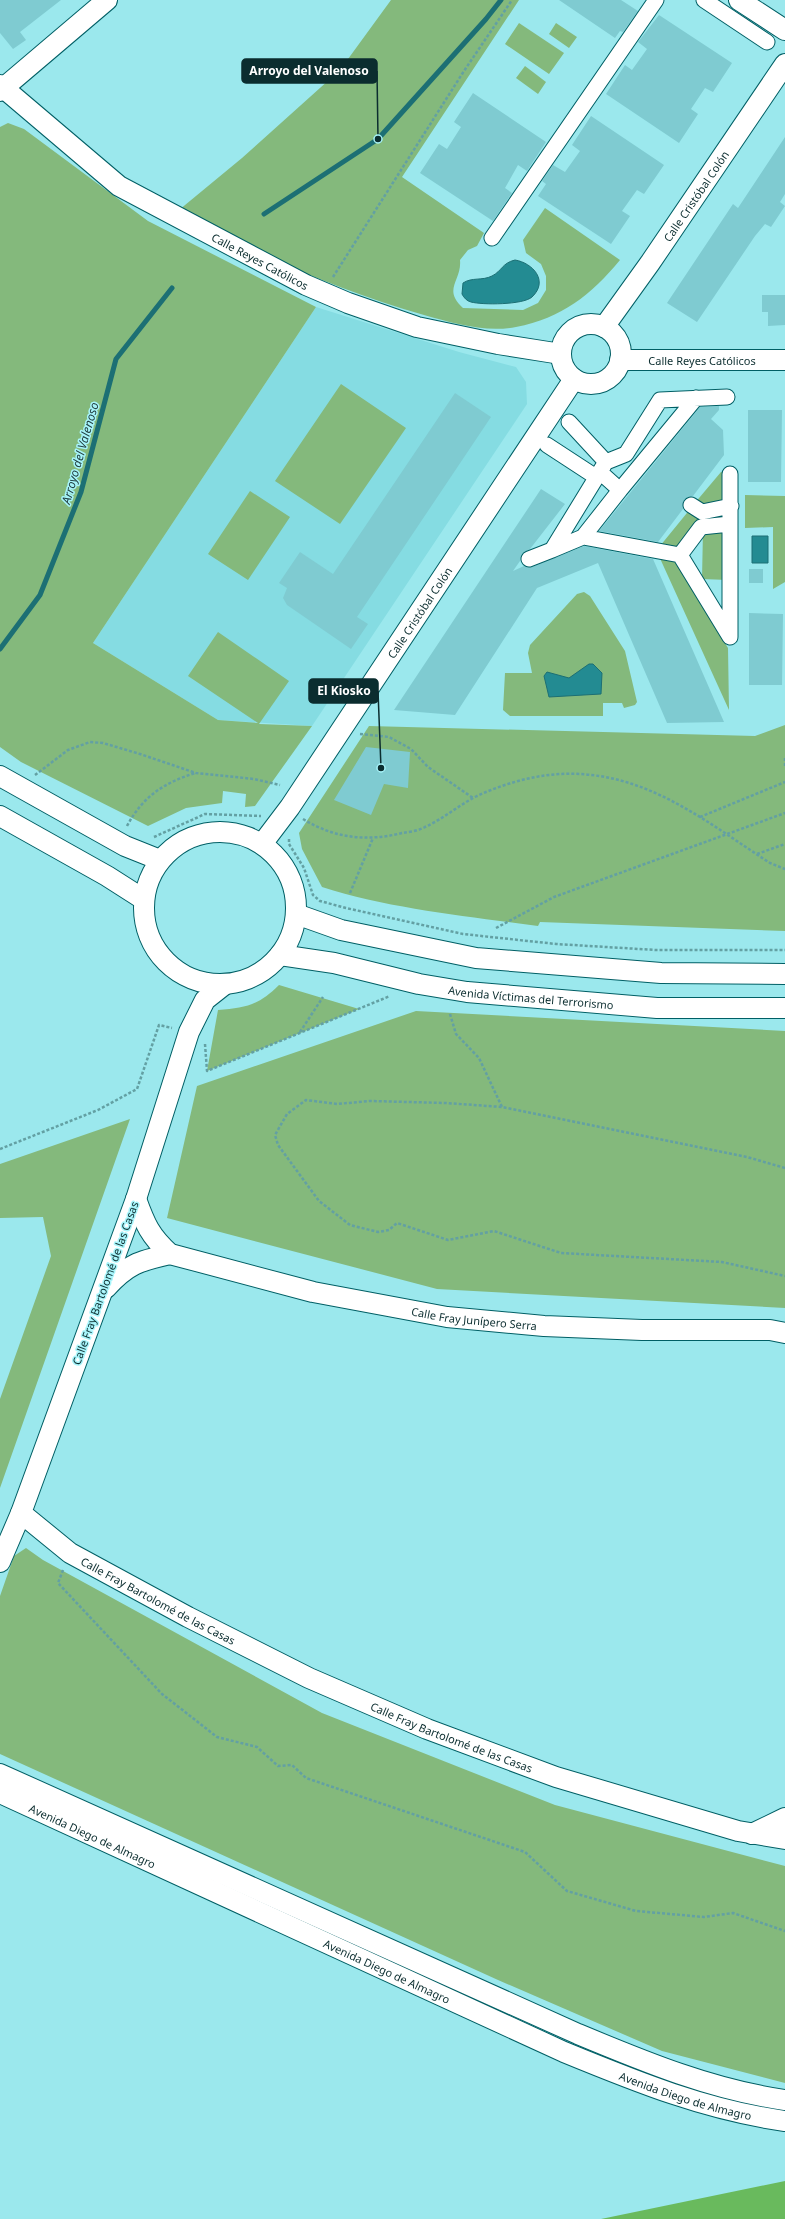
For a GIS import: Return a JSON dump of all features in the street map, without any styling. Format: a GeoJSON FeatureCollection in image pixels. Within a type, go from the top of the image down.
{"type":"FeatureCollection","features":[{"type":"Feature","properties":{"kind":"street"},"geometry":{"type":"LineString","coordinates":[[1,88],[107,0]]}},
{"type":"Feature","properties":{"kind":"street"},"geometry":{"type":"LineString","coordinates":[[492,238],[656,0]]}},
{"type":"Feature","properties":{"kind":"street"},"geometry":{"type":"LineString","coordinates":[[704,0],[767,42]]}},
{"type":"Feature","properties":{"kind":"street"},"geometry":{"type":"LineString","coordinates":[[739,0],[785,30]]}},
{"type":"Feature","properties":{"kind":"street","name":"Calle Cristóbal Colón"},"geometry":{"type":"LineString","coordinates":[[604,327],[650,263],[785,64]]}},
{"type":"Feature","properties":{"kind":"street","name":"Calle Reyes Católicos"},"geometry":{"type":"LineString","coordinates":[[1,88],[119,186],[323,292],[348,303],[417,327],[498,344],[561,354]]}},
{"type":"Feature","properties":{"kind":"street"},"geometry":{"type":"LineString","coordinates":[[594,324],[604,327],[612,332],[618,341],[621,350],[620,360],[610,377],[602,382],[583,383],[574,379],[562,364],[561,354],[565,340],[574,329],[584,325],[594,324]]}},
{"type":"Feature","properties":{"kind":"street","name":"Calle Reyes Católicos"},"geometry":{"type":"LineString","coordinates":[[620,360],[785,360]]}},
{"type":"Feature","properties":{"kind":"street","name":"Calle Cristóbal Colón"},"geometry":{"type":"LineString","coordinates":[[262,844],[294,813],[574,379]]}},
{"type":"Feature","properties":{"kind":"street"},"geometry":{"type":"LineString","coordinates":[[552,550],[601,471],[626,454],[660,400],[727,397]]}},
{"type":"Feature","properties":{"kind":"street"},"geometry":{"type":"LineString","coordinates":[[583,538],[620,490],[696,398]]}},
{"type":"Feature","properties":{"kind":"street"},"geometry":{"type":"LineString","coordinates":[[569,422],[601,471],[620,490]]}},
{"type":"Feature","properties":{"kind":"street"},"geometry":{"type":"LineString","coordinates":[[547,445],[601,471]]}},
{"type":"Feature","properties":{"kind":"street"},"geometry":{"type":"LineString","coordinates":[[529,559],[583,538],[680,555],[730,637],[730,474]]}},
{"type":"Feature","properties":{"kind":"street"},"geometry":{"type":"LineString","coordinates":[[692,505],[702,512],[730,506]]}},
{"type":"Feature","properties":{"kind":"street"},"geometry":{"type":"LineString","coordinates":[[680,555],[701,527],[730,524]]}},
{"type":"Feature","properties":{"kind":"street"},"geometry":{"type":"LineString","coordinates":[[0,776],[125,846],[160,860]]}},
{"type":"Feature","properties":{"kind":"street"},"geometry":{"type":"LineString","coordinates":[[0,816],[108,876],[143,899]]}},
{"type":"Feature","properties":{"kind":"street"},"geometry":{"type":"LineString","coordinates":[[219,832],[242,835],[262,844],[277,857],[288,874],[295,893],[296,914],[291,935],[280,955],[265,970],[245,980],[224,985],[202,983],[181,975],[164,961],[151,942],[144,921],[143,899],[149,878],[160,860],[177,845],[197,835],[219,832]]}},
{"type":"Feature","properties":{"kind":"street"},"geometry":{"type":"LineString","coordinates":[[296,914],[341,930],[476,958],[661,973],[785,974]]}},
{"type":"Feature","properties":{"kind":"street","name":"Avenida Víctimas del Terrorismo"},"geometry":{"type":"LineString","coordinates":[[280,955],[334,963],[419,984],[466,992],[657,1008],[785,1008]]}},
{"type":"Feature","properties":{"kind":"street","name":"Calle Fray Bartolomé de las Casas"},"geometry":{"type":"LineString","coordinates":[[181,975],[191,998],[189,1032]]}},
{"type":"Feature","properties":{"kind":"street","name":"Calle Fray Bartolomé de las Casas"},"geometry":{"type":"LineString","coordinates":[[224,985],[205,1000],[189,1032],[136,1199],[21,1513],[70,1553],[188,1618],[309,1678],[427,1729],[556,1777],[752,1834],[785,1839]]}},
{"type":"Feature","properties":{"kind":"street","name":"Calle Fray Junípero Serra"},"geometry":{"type":"LineString","coordinates":[[136,1199],[144,1223],[155,1241],[170,1254],[313,1292],[447,1317],[544,1326],[634,1330],[770,1330],[785,1333]]}},
{"type":"Feature","properties":{"kind":"street","name":"Calle Fray Junípero Serra"},"geometry":{"type":"LineString","coordinates":[[102,1293],[122,1271],[147,1259],[170,1254]]}},
{"type":"Feature","properties":{"kind":"street"},"geometry":{"type":"LineString","coordinates":[[0,1562],[21,1513]]}},
{"type":"Feature","properties":{"kind":"street","name":"Avenida Diego de Almagro"},"geometry":{"type":"LineString","coordinates":[[0,1774],[585,2037],[664,2069],[756,2096],[785,2100]]}},
{"type":"Feature","properties":{"kind":"street","name":"Avenida Diego de Almagro"},"geometry":{"type":"LineString","coordinates":[[0,1793],[564,2052],[654,2088],[748,2116],[785,2121]]}},
{"type":"Feature","properties":{"kind":"street"},"geometry":{"type":"LineString","coordinates":[[752,1834],[785,1818]]}},
{"type":"Feature","properties":{"kind":"path"},"geometry":{"type":"LineString","coordinates":[[323,292],[464,71],[512,0]]}},
{"type":"Feature","properties":{"kind":"path"},"geometry":{"type":"LineString","coordinates":[[359,734],[389,737],[411,749],[428,767],[473,798]]}},
{"type":"Feature","properties":{"kind":"path"},"geometry":{"type":"LineString","coordinates":[[34,775],[68,750],[90,742],[103,743],[196,773],[254,779],[280,785]]}},
{"type":"Feature","properties":{"kind":"path"},"geometry":{"type":"LineString","coordinates":[[785,758],[785,767]]}},
{"type":"Feature","properties":{"kind":"path"},"geometry":{"type":"LineString","coordinates":[[28,771],[41,779]]}},
{"type":"Feature","properties":{"kind":"path"},"geometry":{"type":"LineString","coordinates":[[127,826],[136,810],[152,794],[174,780],[196,773]]}},
{"type":"Feature","properties":{"kind":"path"},"geometry":{"type":"LineString","coordinates":[[294,813],[319,829],[341,836],[363,839],[373,838],[423,828],[450,814],[473,798],[520,780],[560,773],[591,774],[632,782],[651,790],[699,817],[770,863],[785,869]]}},
{"type":"Feature","properties":{"kind":"path"},"geometry":{"type":"LineString","coordinates":[[699,817],[785,782]]}},
{"type":"Feature","properties":{"kind":"path"},"geometry":{"type":"LineString","coordinates":[[148,834],[155,837],[178,824],[205,814],[260,816],[265,813]]}},
{"type":"Feature","properties":{"kind":"path"},"geometry":{"type":"LineString","coordinates":[[496,928],[554,897],[785,813]]}},
{"type":"Feature","properties":{"kind":"path"},"geometry":{"type":"LineString","coordinates":[[120,823],[134,829]]}},
{"type":"Feature","properties":{"kind":"path"},"geometry":{"type":"LineString","coordinates":[[289,837],[289,844],[304,868],[313,896],[320,901],[346,908],[463,934],[556,944],[656,950],[785,950]]}},
{"type":"Feature","properties":{"kind":"path"},"geometry":{"type":"LineString","coordinates":[[350,893],[373,838]]}},
{"type":"Feature","properties":{"kind":"path"},"geometry":{"type":"LineString","coordinates":[[757,855],[785,844]]}},
{"type":"Feature","properties":{"kind":"path"},"geometry":{"type":"LineString","coordinates":[[0,1149],[98,1110],[137,1089],[159,1025],[204,1036],[207,1071],[391,996]]}},
{"type":"Feature","properties":{"kind":"path"},"geometry":{"type":"LineString","coordinates":[[300,1033],[323,998]]}},
{"type":"Feature","properties":{"kind":"path"},"geometry":{"type":"LineString","coordinates":[[450,1014],[456,1034],[479,1058],[502,1107]]}},
{"type":"Feature","properties":{"kind":"path"},"geometry":{"type":"LineString","coordinates":[[785,1168],[747,1158],[502,1107],[446,1103],[370,1101],[336,1104],[306,1100],[287,1114],[275,1135],[278,1145],[319,1200],[350,1225],[378,1232],[389,1230],[397,1223],[448,1240],[494,1231],[560,1253],[722,1262],[785,1276]]}},
{"type":"Feature","properties":{"kind":"path"},"geometry":{"type":"LineString","coordinates":[[70,1553],[58,1583],[162,1694],[217,1738],[256,1747],[278,1766],[292,1765],[306,1778],[525,1852],[566,1891],[636,1911],[704,1917],[733,1913],[785,1931]]}},
{"type":"Feature","properties":{"kind":"shaded area"},"geometry":{"type":"Polygon","coordinates":[[[515,260],[528,265],[537,274],[539,285],[537,291],[532,297],[520,302],[493,304],[471,302],[464,297],[462,294],[463,283],[470,280],[492,276],[507,263],[515,260]]]}},
{"type":"Feature","properties":{"kind":"shaded area"},"geometry":{"type":"Polygon","coordinates":[[[316,307],[459,352],[516,367],[526,382],[527,404],[312,726],[218,720],[93,643],[316,307]]]}},
{"type":"Feature","properties":{"kind":"shaded area"},"geometry":{"type":"Polygon","coordinates":[[[752,536],[768,536],[768,563],[752,563],[752,536]]]}},
{"type":"Feature","properties":{"kind":"shaded area"},"geometry":{"type":"Polygon","coordinates":[[[589,664],[593,664],[602,673],[601,694],[549,697],[544,676],[547,672],[569,678],[589,664]]]}},
{"type":"Feature","properties":{"kind":"green space"},"geometry":{"type":"Polygon","coordinates":[[[391,0],[519,0],[402,177],[484,233],[477,246],[468,250],[460,260],[460,267],[453,290],[457,301],[463,308],[523,310],[538,303],[546,290],[546,276],[541,264],[526,253],[523,240],[545,208],[620,260],[598,284],[586,294],[574,303],[548,318],[504,329],[481,328],[446,321],[336,286],[251,250],[179,210],[242,158],[340,70],[391,0]]]}},
{"type":"Feature","properties":{"kind":"green space"},"geometry":{"type":"Polygon","coordinates":[[[519,23],[564,53],[549,74],[505,44],[519,23]]]}},
{"type":"Feature","properties":{"kind":"green space"},"geometry":{"type":"Polygon","coordinates":[[[556,23],[577,37],[569,48],[549,34],[556,23]]]}},
{"type":"Feature","properties":{"kind":"green space"},"geometry":{"type":"Polygon","coordinates":[[[525,66],[546,82],[538,94],[516,78],[525,66]]]}},
{"type":"Feature","properties":{"kind":"green space"},"geometry":{"type":"Polygon","coordinates":[[[8,123],[24,129],[148,221],[316,307],[93,643],[218,720],[258,723],[188,676],[218,632],[289,681],[259,724],[312,726],[255,806],[245,807],[246,794],[223,791],[222,803],[186,808],[148,826],[21,762],[0,747],[0,127],[8,123]]]}},
{"type":"Feature","properties":{"kind":"green space"},"geometry":{"type":"Polygon","coordinates":[[[341,384],[406,428],[340,524],[275,481],[341,384]]]}},
{"type":"Feature","properties":{"kind":"green space"},"geometry":{"type":"Polygon","coordinates":[[[721,472],[727,472],[728,505],[694,504],[721,472]]]}},
{"type":"Feature","properties":{"kind":"green space"},"geometry":{"type":"Polygon","coordinates":[[[250,491],[290,517],[248,580],[208,554],[250,491]]]}},
{"type":"Feature","properties":{"kind":"green space"},"geometry":{"type":"Polygon","coordinates":[[[745,495],[785,496],[785,582],[773,589],[773,527],[745,528],[745,495]]]}},
{"type":"Feature","properties":{"kind":"green space"},"geometry":{"type":"Polygon","coordinates":[[[691,508],[729,508],[728,517],[680,550],[660,546],[691,508]]]}},
{"type":"Feature","properties":{"kind":"green space"},"geometry":{"type":"Polygon","coordinates":[[[703,530],[728,530],[728,580],[702,579],[703,530]]]}},
{"type":"Feature","properties":{"kind":"green space"},"geometry":{"type":"Polygon","coordinates":[[[658,554],[674,558],[728,648],[729,710],[658,554]]]}},
{"type":"Feature","properties":{"kind":"green space"},"geometry":{"type":"Polygon","coordinates":[[[584,592],[590,596],[625,651],[637,702],[635,705],[624,708],[622,703],[603,703],[603,716],[510,716],[503,710],[505,673],[532,673],[528,653],[530,645],[577,594],[584,592]]]}},
{"type":"Feature","properties":{"kind":"green space"},"geometry":{"type":"Polygon","coordinates":[[[785,725],[785,931],[540,922],[538,926],[429,911],[348,895],[322,887],[302,849],[299,833],[369,726],[755,736],[785,725]]]}},
{"type":"Feature","properties":{"kind":"green space"},"geometry":{"type":"Polygon","coordinates":[[[279,985],[359,1009],[207,1071],[218,1010],[237,1008],[252,1004],[265,997],[279,985]]]}},
{"type":"Feature","properties":{"kind":"green space"},"geometry":{"type":"Polygon","coordinates":[[[416,1011],[785,1031],[785,1308],[437,1289],[167,1218],[197,1086],[416,1011]]]}},
{"type":"Feature","properties":{"kind":"green space"},"geometry":{"type":"Polygon","coordinates":[[[130,1119],[0,1488],[0,1399],[51,1256],[43,1217],[0,1218],[0,1164],[130,1119]]]}},
{"type":"Feature","properties":{"kind":"green space"},"geometry":{"type":"Polygon","coordinates":[[[26,1548],[43,1560],[322,1713],[555,1805],[785,1866],[785,2083],[662,2051],[498,1980],[0,1754],[0,1596],[14,1556],[26,1548]]]}},
{"type":"Feature","properties":{"kind":"green space"},"geometry":{"type":"Polygon","coordinates":[[[785,2181],[785,2219],[601,2219],[785,2181]]]}},
{"type":"Feature","properties":{"kind":"building"},"geometry":{"type":"Polygon","coordinates":[[[0,0],[61,0],[20,32],[26,40],[13,49],[0,33],[0,0]]]}},
{"type":"Feature","properties":{"kind":"building"},"geometry":{"type":"Polygon","coordinates":[[[559,0],[621,0],[638,11],[623,32],[620,31],[615,38],[559,0]]]}},
{"type":"Feature","properties":{"kind":"building"},"geometry":{"type":"Polygon","coordinates":[[[659,15],[732,63],[713,92],[705,88],[691,109],[698,114],[679,143],[606,94],[625,65],[632,70],[647,49],[638,42],[659,15]]]}},
{"type":"Feature","properties":{"kind":"building"},"geometry":{"type":"Polygon","coordinates":[[[473,93],[546,142],[527,171],[518,165],[505,188],[512,193],[493,221],[420,173],[439,144],[447,149],[461,127],[454,122],[473,93]]]}},
{"type":"Feature","properties":{"kind":"building"},"geometry":{"type":"Polygon","coordinates":[[[591,116],[664,165],[644,194],[637,190],[622,211],[630,216],[611,244],[538,196],[546,184],[542,181],[553,165],[565,172],[580,151],[572,145],[591,116]]]}},
{"type":"Feature","properties":{"kind":"building"},"geometry":{"type":"Polygon","coordinates":[[[785,137],[785,194],[780,202],[785,206],[771,227],[765,224],[755,236],[697,322],[667,303],[733,204],[738,208],[785,137]]]}},
{"type":"Feature","properties":{"kind":"building"},"geometry":{"type":"Polygon","coordinates":[[[762,295],[785,295],[785,325],[768,326],[768,312],[762,312],[762,295]]]}},
{"type":"Feature","properties":{"kind":"building"},"geometry":{"type":"Polygon","coordinates":[[[455,393],[491,417],[357,617],[368,624],[351,649],[287,605],[283,598],[287,588],[279,583],[300,552],[333,574],[455,393]]]}},
{"type":"Feature","properties":{"kind":"building"},"geometry":{"type":"Polygon","coordinates":[[[719,406],[719,410],[711,419],[723,430],[724,455],[693,496],[684,500],[683,509],[658,542],[599,531],[700,407],[719,406]]]}},
{"type":"Feature","properties":{"kind":"building"},"geometry":{"type":"Polygon","coordinates":[[[748,410],[782,410],[781,482],[748,482],[748,410]]]}},
{"type":"Feature","properties":{"kind":"building"},"geometry":{"type":"Polygon","coordinates":[[[541,489],[565,504],[530,549],[522,554],[520,561],[513,571],[524,566],[532,567],[584,546],[653,559],[724,722],[667,723],[598,563],[537,588],[455,715],[394,710],[541,489]]]}},
{"type":"Feature","properties":{"kind":"building"},"geometry":{"type":"Polygon","coordinates":[[[749,569],[763,569],[763,583],[749,583],[749,569]]]}},
{"type":"Feature","properties":{"kind":"building"},"geometry":{"type":"Polygon","coordinates":[[[749,613],[783,614],[782,685],[749,685],[749,613]]]}},
{"type":"Feature","properties":{"kind":"building"},"geometry":{"type":"Polygon","coordinates":[[[366,747],[410,752],[408,788],[384,784],[371,815],[334,800],[366,747]]]}},
{"type":"Feature","properties":{"kind":"waterway","name":"Arroyo del Valenoso"},"geometry":{"type":"LineString","coordinates":[[264,214],[378,139],[486,19],[501,0]]}},
{"type":"Feature","properties":{"kind":"waterway","name":"Arroyo del Valenoso"},"geometry":{"type":"LineString","coordinates":[[0,649],[40,595],[81,492],[116,359],[172,288]]}},
{"type":"Feature","properties":{"kind":"place","name":"Arroyo del Valenoso"},"geometry":{"type":"Point","coordinates":[378,139]}},
{"type":"Feature","properties":{"kind":"place","name":"El Kiosko"},"geometry":{"type":"Point","coordinates":[381,768]}}]}
